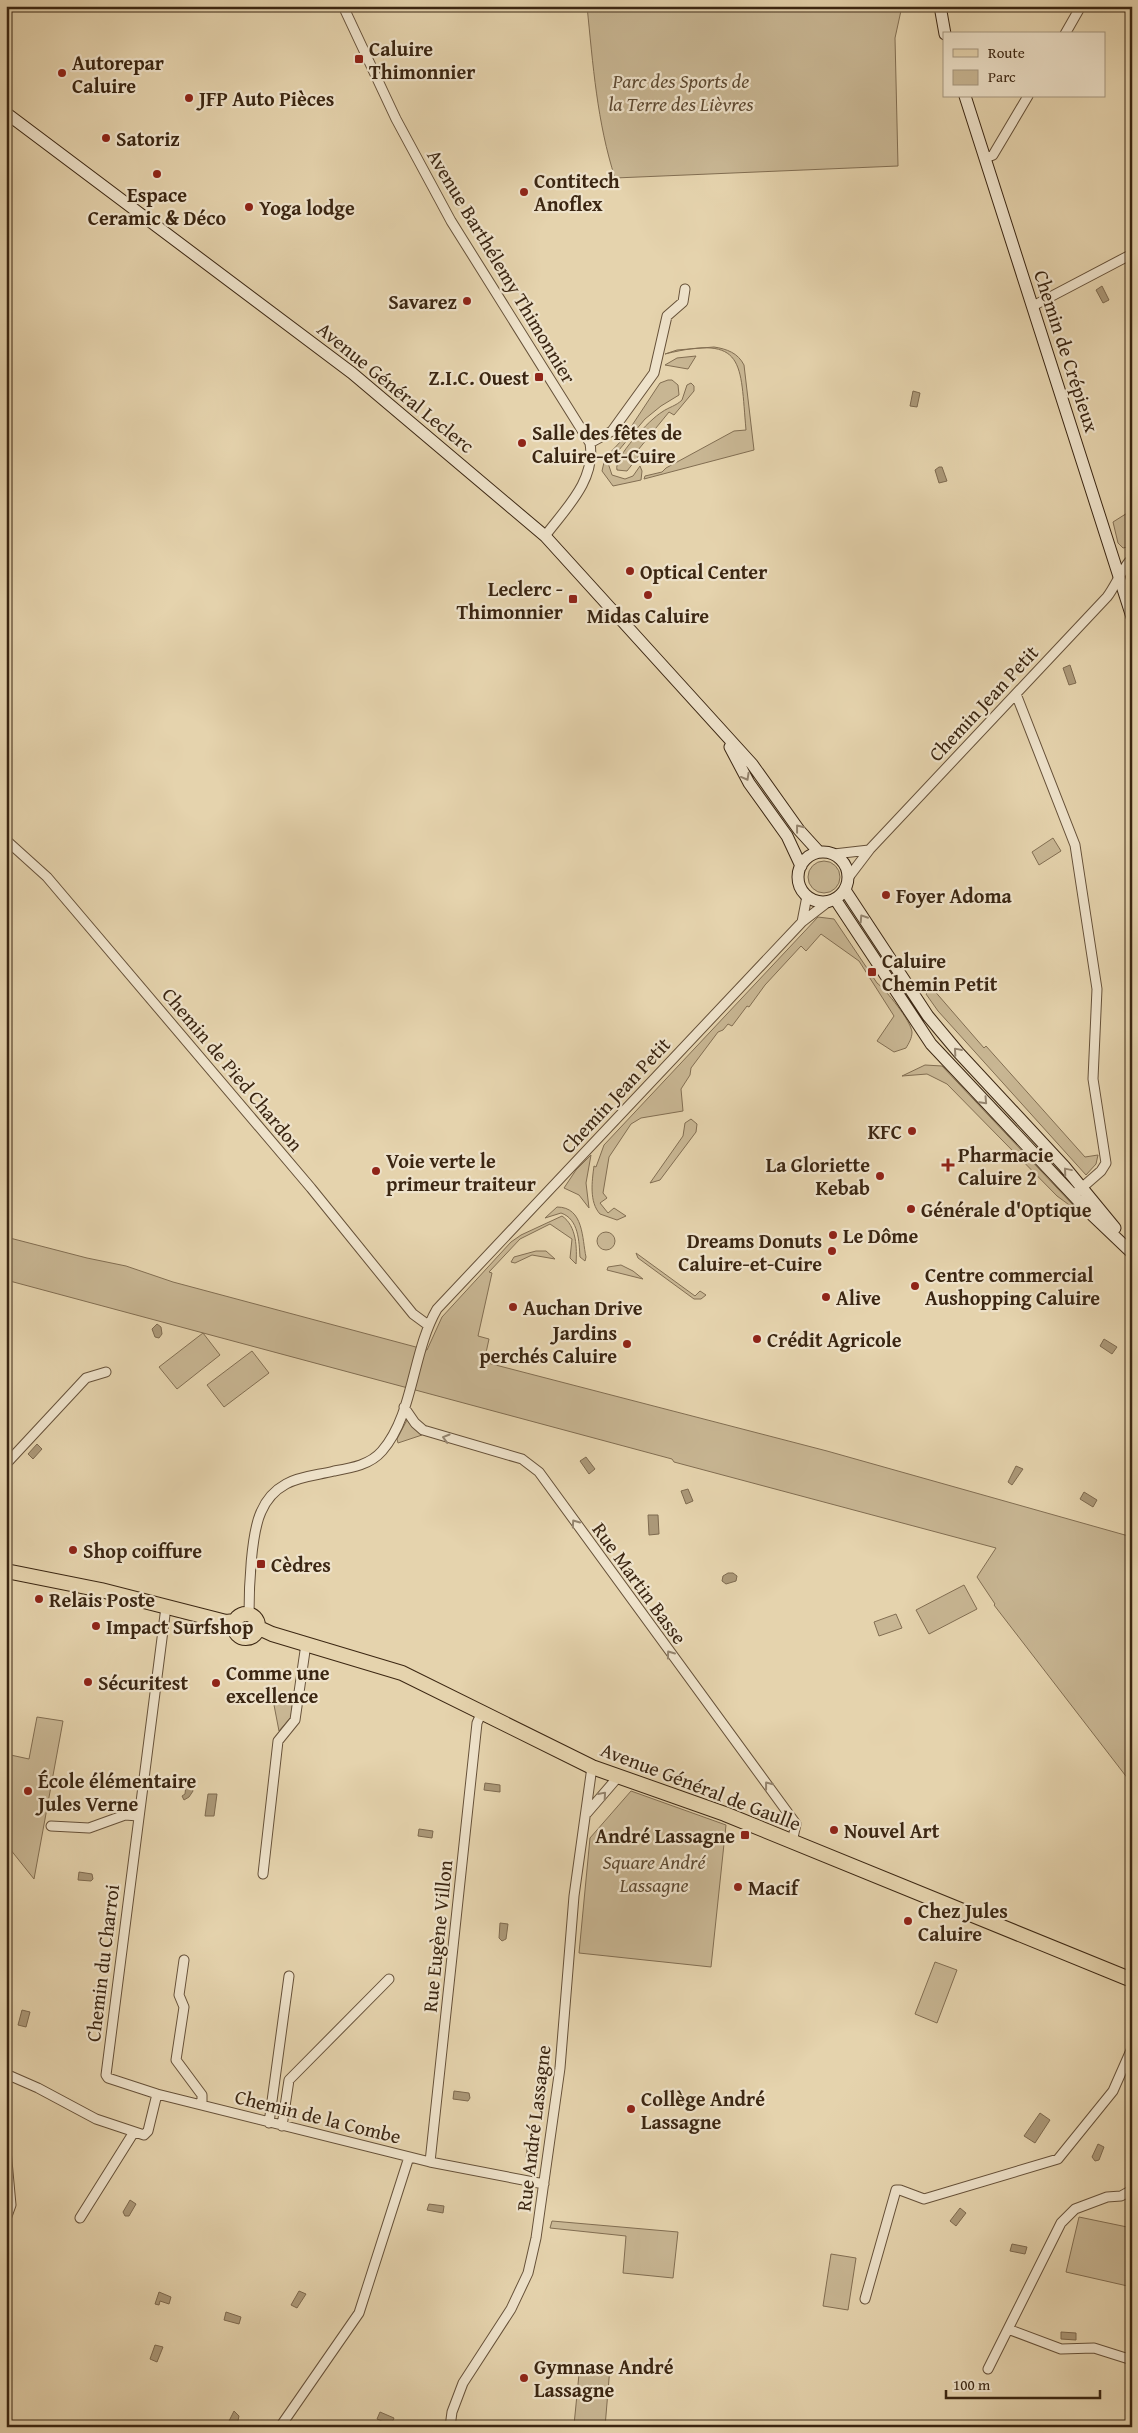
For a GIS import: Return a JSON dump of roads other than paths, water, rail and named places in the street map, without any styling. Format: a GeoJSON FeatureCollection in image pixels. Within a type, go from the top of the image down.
{"type":"FeatureCollection","features":[{"type":"Feature","properties":{"kind":"main road"},"geometry":{"type":"LineString","coordinates":[[940,6],[946,32]]}},
{"type":"Feature","properties":{"kind":"main road","name":"Chemin de Crépieux"},"geometry":{"type":"LineString","coordinates":[[966,98],[1132,617]]}},
{"type":"Feature","properties":{"kind":"main road","name":"Avenue Général Leclerc"},"geometry":{"type":"LineString","coordinates":[[6,113],[352,373],[545,536],[760,774],[799,830],[819,852]]}},
{"type":"Feature","properties":{"kind":"main road","name":"Avenue Général Leclerc"},"geometry":{"type":"LineString","coordinates":[[724,734],[749,783],[787,836],[801,866]]}},
{"type":"Feature","properties":{"kind":"main road"},"geometry":{"type":"LineString","coordinates":[[819,852],[834,854],[845,865],[848,878],[844,890],[832,900],[814,900],[807,896],[799,884],[801,866],[805,859],[819,852]]}},
{"type":"Feature","properties":{"kind":"main road"},"geometry":{"type":"LineString","coordinates":[[844,890],[928,1016],[1132,1253]]}},
{"type":"Feature","properties":{"kind":"main road"},"geometry":{"type":"LineString","coordinates":[[832,900],[931,1044],[1132,1248]]}},
{"type":"Feature","properties":{"kind":"main road"},"geometry":{"type":"LineString","coordinates":[[6,1571],[226,1622],[235,1621]]}},
{"type":"Feature","properties":{"kind":"main road"},"geometry":{"type":"LineString","coordinates":[[250,1614],[257,1620],[259,1628],[252,1637],[243,1638],[235,1629],[235,1621],[240,1615],[250,1614]]}},
{"type":"Feature","properties":{"kind":"main road","name":"Avenue Général de Gaulle"},"geometry":{"type":"LineString","coordinates":[[259,1628],[272,1634],[402,1673],[481,1714],[592,1767],[699,1804],[1132,1980]]}},
{"type":"Feature","properties":{"kind":"street","name":"Avenue Barthélemy Thimonnier"},"geometry":{"type":"LineString","coordinates":[[343,6],[396,119],[451,221],[590,443]]}},
{"type":"Feature","properties":{"kind":"street"},"geometry":{"type":"LineString","coordinates":[[1066,32],[1081,6]]}},
{"type":"Feature","properties":{"kind":"street"},"geometry":{"type":"LineString","coordinates":[[985,158],[993,155],[1027,98]]}},
{"type":"Feature","properties":{"kind":"street"},"geometry":{"type":"LineString","coordinates":[[1033,306],[1132,254]]}},
{"type":"Feature","properties":{"kind":"street"},"geometry":{"type":"LineString","coordinates":[[545,536],[586,480],[592,456],[590,443],[612,431],[654,373],[667,316],[683,302],[685,289]]}},
{"type":"Feature","properties":{"kind":"street","name":"Chemin Jean Petit"},"geometry":{"type":"LineString","coordinates":[[848,878],[870,850],[1107,596],[1120,579],[1127,562],[1132,559]]}},
{"type":"Feature","properties":{"kind":"street"},"geometry":{"type":"LineString","coordinates":[[1016,694],[1075,845],[1094,967],[1096,989],[1093,1079],[1106,1163],[1102,1171],[1078,1192]]}},
{"type":"Feature","properties":{"kind":"street","name":"Chemin de Pied Chardon"},"geometry":{"type":"LineString","coordinates":[[6,840],[47,877],[304,1180],[413,1314],[428,1325]]}},
{"type":"Feature","properties":{"kind":"street"},"geometry":{"type":"LineString","coordinates":[[834,854],[870,850]]}},
{"type":"Feature","properties":{"kind":"street"},"geometry":{"type":"LineString","coordinates":[[802,922],[807,896]]}},
{"type":"Feature","properties":{"kind":"street","name":"Chemin Jean Petit"},"geometry":{"type":"LineString","coordinates":[[250,1614],[256,1531],[260,1512],[267,1501],[286,1484],[357,1466],[375,1457],[392,1436],[404,1406],[421,1343],[436,1310],[494,1246],[802,922],[832,900]]}},
{"type":"Feature","properties":{"kind":"street"},"geometry":{"type":"LineString","coordinates":[[6,1464],[86,1378],[106,1372]]}},
{"type":"Feature","properties":{"kind":"street","name":"Rue Martin Basse"},"geometry":{"type":"LineString","coordinates":[[404,1406],[415,1423],[424,1430],[522,1459],[539,1472],[717,1719],[796,1824],[792,1842]]}},
{"type":"Feature","properties":{"kind":"street","name":"Chemin du Charroi"},"geometry":{"type":"LineString","coordinates":[[157,2094],[108,2078],[106,2075],[166,1607]]}},
{"type":"Feature","properties":{"kind":"street"},"geometry":{"type":"LineString","coordinates":[[263,1874],[278,1741],[295,1720],[306,1644]]}},
{"type":"Feature","properties":{"kind":"street","name":"Rue Eugène Villon"},"geometry":{"type":"LineString","coordinates":[[430,2162],[476,1732],[481,1714]]}},
{"type":"Feature","properties":{"kind":"street","name":"Rue André Lassagne"},"geometry":{"type":"LineString","coordinates":[[450,2427],[452,2412],[463,2383],[511,2309],[528,2273],[536,2238],[560,2068],[582,1826],[587,1813],[592,1767]]}},
{"type":"Feature","properties":{"kind":"street","name":"Rue André Lassagne"},"geometry":{"type":"LineString","coordinates":[[587,1813],[618,1777]]}},
{"type":"Feature","properties":{"kind":"street"},"geometry":{"type":"LineString","coordinates":[[51,1826],[89,1828],[126,1815],[138,1816]]}},
{"type":"Feature","properties":{"kind":"street"},"geometry":{"type":"LineString","coordinates":[[184,1960],[179,1995],[184,2007],[176,2060],[202,2095],[202,2104]]}},
{"type":"Feature","properties":{"kind":"street"},"geometry":{"type":"LineString","coordinates":[[269,2123],[289,1976]]}},
{"type":"Feature","properties":{"kind":"street"},"geometry":{"type":"LineString","coordinates":[[282,2126],[290,2080],[389,1980]]}},
{"type":"Feature","properties":{"kind":"street"},"geometry":{"type":"LineString","coordinates":[[865,2299],[896,2190],[924,2199],[1058,2159],[1113,2092],[1132,2048]]}},
{"type":"Feature","properties":{"kind":"street"},"geometry":{"type":"LineString","coordinates":[[6,2074],[38,2088],[96,2119],[144,2135],[148,2132],[157,2094]]}},
{"type":"Feature","properties":{"kind":"street","name":"Chemin de la Combe"},"geometry":{"type":"LineString","coordinates":[[157,2094],[409,2157],[359,2313],[280,2427]]}},
{"type":"Feature","properties":{"kind":"street"},"geometry":{"type":"LineString","coordinates":[[80,2218],[134,2132]]}},
{"type":"Feature","properties":{"kind":"street"},"geometry":{"type":"LineString","coordinates":[[6,2150],[11,2205],[6,2219]]}},
{"type":"Feature","properties":{"kind":"street"},"geometry":{"type":"LineString","coordinates":[[409,2157],[544,2184]]}},
{"type":"Feature","properties":{"kind":"street"},"geometry":{"type":"LineString","coordinates":[[988,2369],[1060,2223],[1075,2209],[1106,2197],[1121,2196],[1132,2190]]}},
{"type":"Feature","properties":{"kind":"street"},"geometry":{"type":"LineString","coordinates":[[1008,2329],[1061,2349],[1094,2348],[1132,2360]]}},
{"type":"Feature","properties":{"kind":"place","name":"Caluire Thimonnier"},"geometry":{"type":"Point","coordinates":[359,59]}},
{"type":"Feature","properties":{"kind":"place","name":"Autorepar Caluire"},"geometry":{"type":"Point","coordinates":[62,73]}},
{"type":"Feature","properties":{"kind":"place","name":"JFP Auto Pièces"},"geometry":{"type":"Point","coordinates":[189,98]}},
{"type":"Feature","properties":{"kind":"place","name":"Satoriz"},"geometry":{"type":"Point","coordinates":[106,138]}},
{"type":"Feature","properties":{"kind":"place","name":"Espace Ceramic & Déco"},"geometry":{"type":"Point","coordinates":[157,174]}},
{"type":"Feature","properties":{"kind":"place","name":"Contitech Anoflex"},"geometry":{"type":"Point","coordinates":[524,192]}},
{"type":"Feature","properties":{"kind":"place","name":"Yoga lodge"},"geometry":{"type":"Point","coordinates":[249,207]}},
{"type":"Feature","properties":{"kind":"place","name":"Savarez"},"geometry":{"type":"Point","coordinates":[467,301]}},
{"type":"Feature","properties":{"kind":"place","name":"Z.I.C. Ouest"},"geometry":{"type":"Point","coordinates":[539,377]}},
{"type":"Feature","properties":{"kind":"place","name":"Salle des fêtes de Caluire-et-Cuire"},"geometry":{"type":"Point","coordinates":[522,443]}},
{"type":"Feature","properties":{"kind":"place","name":"Optical Center"},"geometry":{"type":"Point","coordinates":[630,571]}},
{"type":"Feature","properties":{"kind":"place","name":"Midas Caluire"},"geometry":{"type":"Point","coordinates":[648,595]}},
{"type":"Feature","properties":{"kind":"place","name":"Leclerc - Thimonnier"},"geometry":{"type":"Point","coordinates":[573,599]}},
{"type":"Feature","properties":{"kind":"place","name":"Foyer Adoma"},"geometry":{"type":"Point","coordinates":[886,895]}},
{"type":"Feature","properties":{"kind":"place","name":"Caluire Chemin Petit"},"geometry":{"type":"Point","coordinates":[872,972]}},
{"type":"Feature","properties":{"kind":"place","name":"KFC"},"geometry":{"type":"Point","coordinates":[912,1131]}},
{"type":"Feature","properties":{"kind":"place","name":"Pharmacie Caluire 2"},"geometry":{"type":"Point","coordinates":[948,1165]}},
{"type":"Feature","properties":{"kind":"place","name":"Voie verte le primeur traiteur"},"geometry":{"type":"Point","coordinates":[376,1171]}},
{"type":"Feature","properties":{"kind":"place","name":"La Gloriette Kebab"},"geometry":{"type":"Point","coordinates":[880,1176]}},
{"type":"Feature","properties":{"kind":"place","name":"Générale d'Optique"},"geometry":{"type":"Point","coordinates":[911,1209]}},
{"type":"Feature","properties":{"kind":"place","name":"Le Dôme"},"geometry":{"type":"Point","coordinates":[833,1235]}},
{"type":"Feature","properties":{"kind":"place","name":"Dreams Donuts Caluire-et-Cuire"},"geometry":{"type":"Point","coordinates":[832,1251]}},
{"type":"Feature","properties":{"kind":"place","name":"Centre commercial Aushopping Caluire"},"geometry":{"type":"Point","coordinates":[915,1286]}},
{"type":"Feature","properties":{"kind":"place","name":"Alive"},"geometry":{"type":"Point","coordinates":[826,1297]}},
{"type":"Feature","properties":{"kind":"place","name":"Auchan Drive"},"geometry":{"type":"Point","coordinates":[513,1307]}},
{"type":"Feature","properties":{"kind":"place","name":"Crédit Agricole"},"geometry":{"type":"Point","coordinates":[757,1339]}},
{"type":"Feature","properties":{"kind":"place","name":"Jardins perchés Caluire"},"geometry":{"type":"Point","coordinates":[627,1344]}},
{"type":"Feature","properties":{"kind":"place","name":"Shop coiffure"},"geometry":{"type":"Point","coordinates":[73,1550]}},
{"type":"Feature","properties":{"kind":"place","name":"Cèdres"},"geometry":{"type":"Point","coordinates":[261,1564]}},
{"type":"Feature","properties":{"kind":"place","name":"Relais Poste"},"geometry":{"type":"Point","coordinates":[39,1599]}},
{"type":"Feature","properties":{"kind":"place","name":"Impact Surfshop"},"geometry":{"type":"Point","coordinates":[96,1626]}},
{"type":"Feature","properties":{"kind":"place","name":"Sécuritest"},"geometry":{"type":"Point","coordinates":[88,1682]}},
{"type":"Feature","properties":{"kind":"place","name":"Comme une excellence"},"geometry":{"type":"Point","coordinates":[216,1683]}},
{"type":"Feature","properties":{"kind":"place","name":"École élémentaire Jules Verne"},"geometry":{"type":"Point","coordinates":[28,1791]}},
{"type":"Feature","properties":{"kind":"place","name":"Nouvel Art"},"geometry":{"type":"Point","coordinates":[834,1830]}},
{"type":"Feature","properties":{"kind":"place","name":"André Lassagne"},"geometry":{"type":"Point","coordinates":[745,1835]}},
{"type":"Feature","properties":{"kind":"place","name":"Macif"},"geometry":{"type":"Point","coordinates":[738,1887]}},
{"type":"Feature","properties":{"kind":"place","name":"Chez Jules Caluire"},"geometry":{"type":"Point","coordinates":[908,1921]}},
{"type":"Feature","properties":{"kind":"place","name":"Collège André Lassagne"},"geometry":{"type":"Point","coordinates":[631,2109]}},
{"type":"Feature","properties":{"kind":"place","name":"Gymnase André Lassagne"},"geometry":{"type":"Point","coordinates":[524,2378]}},
{"type":"Feature","properties":{"kind":"park label","name":"Parc des Sports de la Terre des Lièvres"},"geometry":{"type":"Point","coordinates":[681,92]}},
{"type":"Feature","properties":{"kind":"park label","name":"Square André Lassagne"},"geometry":{"type":"Point","coordinates":[654,1872]}}]}
